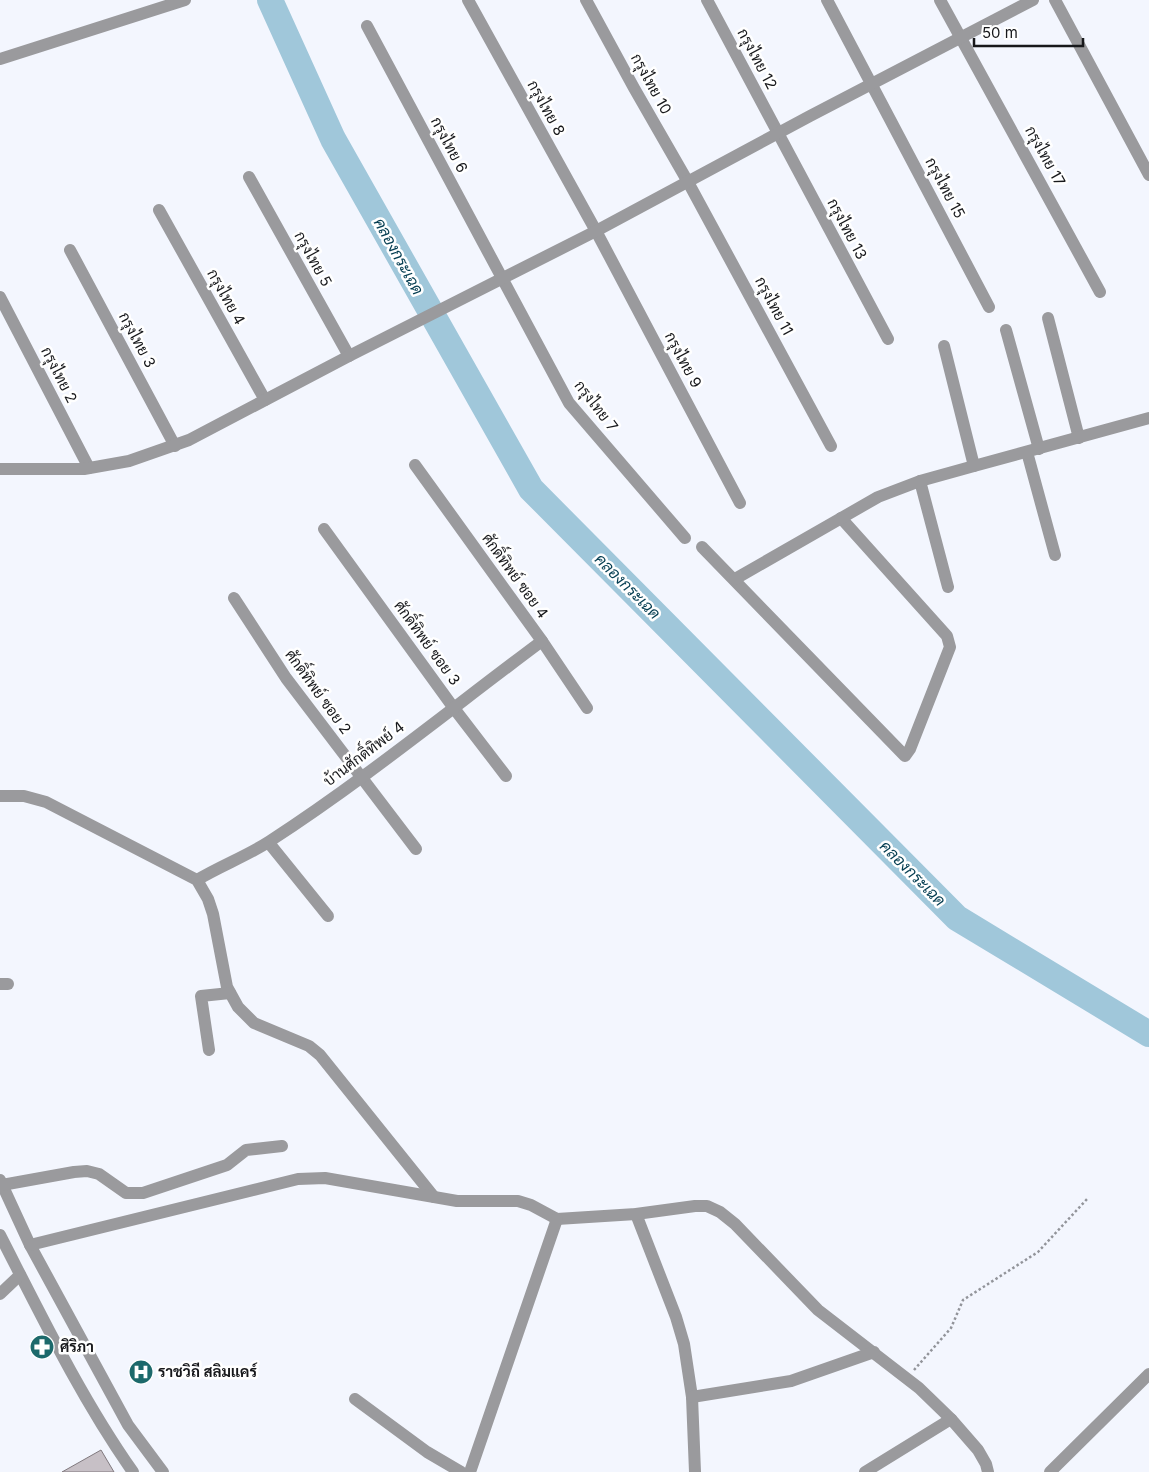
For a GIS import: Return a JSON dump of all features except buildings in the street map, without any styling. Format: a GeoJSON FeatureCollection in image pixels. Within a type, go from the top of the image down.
{"type":"FeatureCollection","features":[{"type":"Feature","properties":{"kind":"street"},"geometry":{"type":"LineString","coordinates":[[0,59],[185,0]]}},
{"type":"Feature","properties":{"kind":"street","name":"กรุงไทย 8"},"geometry":{"type":"LineString","coordinates":[[468,0],[596,232]]}},
{"type":"Feature","properties":{"kind":"street","name":"กรุงไทย 10"},"geometry":{"type":"LineString","coordinates":[[586,0],[688,182]]}},
{"type":"Feature","properties":{"kind":"street","name":"กรุงไทย 12"},"geometry":{"type":"LineString","coordinates":[[707,0],[778,134]]}},
{"type":"Feature","properties":{"kind":"street","name":"กรุงไทย 15"},"geometry":{"type":"LineString","coordinates":[[827,0],[990,307]]}},
{"type":"Feature","properties":{"kind":"street","name":"กรุงไทย 17"},"geometry":{"type":"LineString","coordinates":[[940,0],[1100,292]]}},
{"type":"Feature","properties":{"kind":"street"},"geometry":{"type":"LineString","coordinates":[[0,468],[89,468],[129,461],[175,446],[386,337],[596,232],[960,37],[1033,0]]}},
{"type":"Feature","properties":{"kind":"street"},"geometry":{"type":"LineString","coordinates":[[1055,0],[1149,175]]}},
{"type":"Feature","properties":{"kind":"street","name":"กรุงไทย 6"},"geometry":{"type":"LineString","coordinates":[[367,26],[503,280]]}},
{"type":"Feature","properties":{"kind":"street","name":"กรุงไทย 13"},"geometry":{"type":"LineString","coordinates":[[778,134],[888,339]]}},
{"type":"Feature","properties":{"kind":"street","name":"กรุงไทย 5"},"geometry":{"type":"LineString","coordinates":[[249,177],[349,356]]}},
{"type":"Feature","properties":{"kind":"street","name":"กรุงไทย 11"},"geometry":{"type":"LineString","coordinates":[[688,182],[831,446]]}},
{"type":"Feature","properties":{"kind":"street","name":"กรุงไทย 4"},"geometry":{"type":"LineString","coordinates":[[159,210],[264,400]]}},
{"type":"Feature","properties":{"kind":"street","name":"กรุงไทย 9"},"geometry":{"type":"LineString","coordinates":[[596,232],[740,503]]}},
{"type":"Feature","properties":{"kind":"street","name":"กรุงไทย 3"},"geometry":{"type":"LineString","coordinates":[[70,250],[175,446]]}},
{"type":"Feature","properties":{"kind":"street","name":"กรุงไทย 7"},"geometry":{"type":"LineString","coordinates":[[503,280],[569,403],[685,538]]}},
{"type":"Feature","properties":{"kind":"street","name":"กรุงไทย 2"},"geometry":{"type":"LineString","coordinates":[[0,297],[89,468]]}},
{"type":"Feature","properties":{"kind":"street"},"geometry":{"type":"LineString","coordinates":[[1048,318],[1079,438]]}},
{"type":"Feature","properties":{"kind":"street"},"geometry":{"type":"LineString","coordinates":[[1006,330],[1056,555]]}},
{"type":"Feature","properties":{"kind":"street"},"geometry":{"type":"LineString","coordinates":[[944,346],[974,466]]}},
{"type":"Feature","properties":{"kind":"street"},"geometry":{"type":"LineString","coordinates":[[735,579],[878,497],[974,466],[1149,418]]}},
{"type":"Feature","properties":{"kind":"street","name":"ศักดิ์ทิพย์ ซอย 4"},"geometry":{"type":"LineString","coordinates":[[415,465],[542,641],[587,708]]}},
{"type":"Feature","properties":{"kind":"street"},"geometry":{"type":"LineString","coordinates":[[920,482],[948,587]]}},
{"type":"Feature","properties":{"kind":"street"},"geometry":{"type":"LineString","coordinates":[[702,547],[905,756],[910,748],[950,647],[947,636],[841,518]]}},
{"type":"Feature","properties":{"kind":"street","name":"ศักดิ์ทิพย์ ซอย 3"},"geometry":{"type":"LineString","coordinates":[[324,529],[506,776]]}},
{"type":"Feature","properties":{"kind":"street","name":"ศักดิ์ทิพย์ ซอย 2"},"geometry":{"type":"LineString","coordinates":[[234,598],[286,678],[416,849]]}},
{"type":"Feature","properties":{"kind":"street","name":"บ้านศักดิ์ทิพย์ 4"},"geometry":{"type":"LineString","coordinates":[[197,880],[268,842],[361,778],[542,641]]}},
{"type":"Feature","properties":{"kind":"street"},"geometry":{"type":"LineString","coordinates":[[0,796],[24,796],[46,802],[197,880],[208,899],[213,914],[227,987],[238,1007],[254,1024],[309,1046],[320,1055],[434,1197]]}},
{"type":"Feature","properties":{"kind":"street"},"geometry":{"type":"LineString","coordinates":[[268,842],[328,916]]}},
{"type":"Feature","properties":{"kind":"street"},"geometry":{"type":"LineString","coordinates":[[209,1050],[201,996],[230,993]]}},
{"type":"Feature","properties":{"kind":"street"},"geometry":{"type":"LineString","coordinates":[[163,1472],[128,1425],[30,1245],[1,1182],[87,1171],[99,1174],[126,1193],[143,1193],[227,1165],[246,1150],[282,1146]]}},
{"type":"Feature","properties":{"kind":"street"},"geometry":{"type":"LineString","coordinates":[[30,1245],[298,1180],[325,1178],[457,1201],[518,1201],[531,1205],[557,1219],[636,1214],[707,1206],[720,1212],[735,1224],[818,1310],[907,1378],[951,1419],[978,1450],[988,1472]]}},
{"type":"Feature","properties":{"kind":"street"},"geometry":{"type":"LineString","coordinates":[[636,1214],[684,1344],[692,1397],[695,1472]]}},
{"type":"Feature","properties":{"kind":"street"},"geometry":{"type":"LineString","coordinates":[[470,1472],[557,1219]]}},
{"type":"Feature","properties":{"kind":"street"},"geometry":{"type":"LineString","coordinates":[[0,1235],[80,1388],[110,1439],[133,1472]]}},
{"type":"Feature","properties":{"kind":"street"},"geometry":{"type":"LineString","coordinates":[[0,1294],[20,1275]]}},
{"type":"Feature","properties":{"kind":"street"},"geometry":{"type":"LineString","coordinates":[[692,1397],[791,1381],[874,1352]]}},
{"type":"Feature","properties":{"kind":"street"},"geometry":{"type":"LineString","coordinates":[[1050,1472],[1149,1374]]}},
{"type":"Feature","properties":{"kind":"street"},"geometry":{"type":"LineString","coordinates":[[355,1399],[427,1452],[462,1472]]}},
{"type":"Feature","properties":{"kind":"street"},"geometry":{"type":"LineString","coordinates":[[865,1472],[951,1419]]}},
{"type":"Feature","properties":{"kind":"path"},"geometry":{"type":"LineString","coordinates":[[907,1378],[951,1328],[963,1300],[1038,1252],[1088,1198]]}},
{"type":"Feature","properties":{"kind":"waterway","name":"คลองกระเฉด"},"geometry":{"type":"LineString","coordinates":[[270,0],[333,139],[531,489],[957,918],[1149,1034]]}},
{"type":"Feature","properties":{"kind":"place","name":"ศิริภา"},"geometry":{"type":"Point","coordinates":[42,1347]}},
{"type":"Feature","properties":{"kind":"place","name":"ราชวิถี สลิมแคร์"},"geometry":{"type":"Point","coordinates":[141,1372]}}]}
